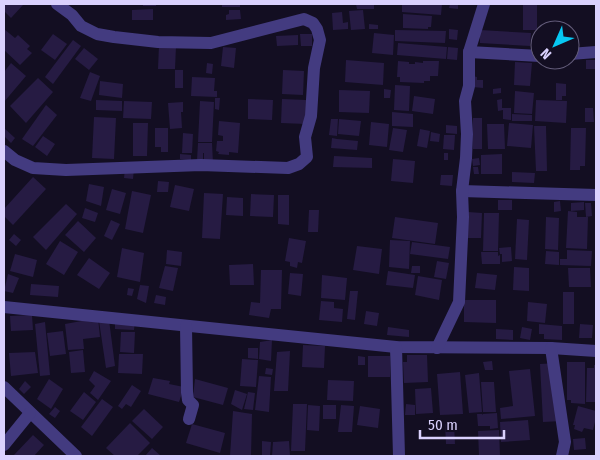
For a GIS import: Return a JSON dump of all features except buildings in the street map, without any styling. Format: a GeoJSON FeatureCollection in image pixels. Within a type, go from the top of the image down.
{"type":"FeatureCollection","features":[{"type":"Feature","properties":{"kind":"street"},"geometry":{"type":"LineString","coordinates":[[4,151],[15,160],[33,168],[66,170],[202,165],[288,168],[299,164],[307,157],[305,137],[311,116],[314,68],[320,40],[313,23],[304,19],[211,43],[158,42],[97,34],[81,26],[72,15],[57,4]]}},
{"type":"Feature","properties":{"kind":"street"},"geometry":{"type":"LineString","coordinates":[[437,348],[459,302],[463,217],[462,191],[467,134],[464,101],[469,86],[469,52],[484,4]]}},
{"type":"Feature","properties":{"kind":"street"},"geometry":{"type":"LineString","coordinates":[[469,52],[530,55]]}},
{"type":"Feature","properties":{"kind":"street"},"geometry":{"type":"LineString","coordinates":[[580,53],[596,52]]}},
{"type":"Feature","properties":{"kind":"street"},"geometry":{"type":"LineString","coordinates":[[462,191],[596,195]]}},
{"type":"Feature","properties":{"kind":"street"},"geometry":{"type":"LineString","coordinates":[[4,307],[396,347],[551,348],[596,351]]}},
{"type":"Feature","properties":{"kind":"street"},"geometry":{"type":"LineString","coordinates":[[186,326],[187,392],[188,400],[193,405],[189,418]]}},
{"type":"Feature","properties":{"kind":"street"},"geometry":{"type":"LineString","coordinates":[[396,347],[399,456]]}},
{"type":"Feature","properties":{"kind":"street"},"geometry":{"type":"LineString","coordinates":[[551,348],[565,442],[562,456]]}},
{"type":"Feature","properties":{"kind":"street"},"geometry":{"type":"LineString","coordinates":[[4,387],[76,456]]}},
{"type":"Feature","properties":{"kind":"street"},"geometry":{"type":"LineString","coordinates":[[4,445],[30,413]]}}]}
